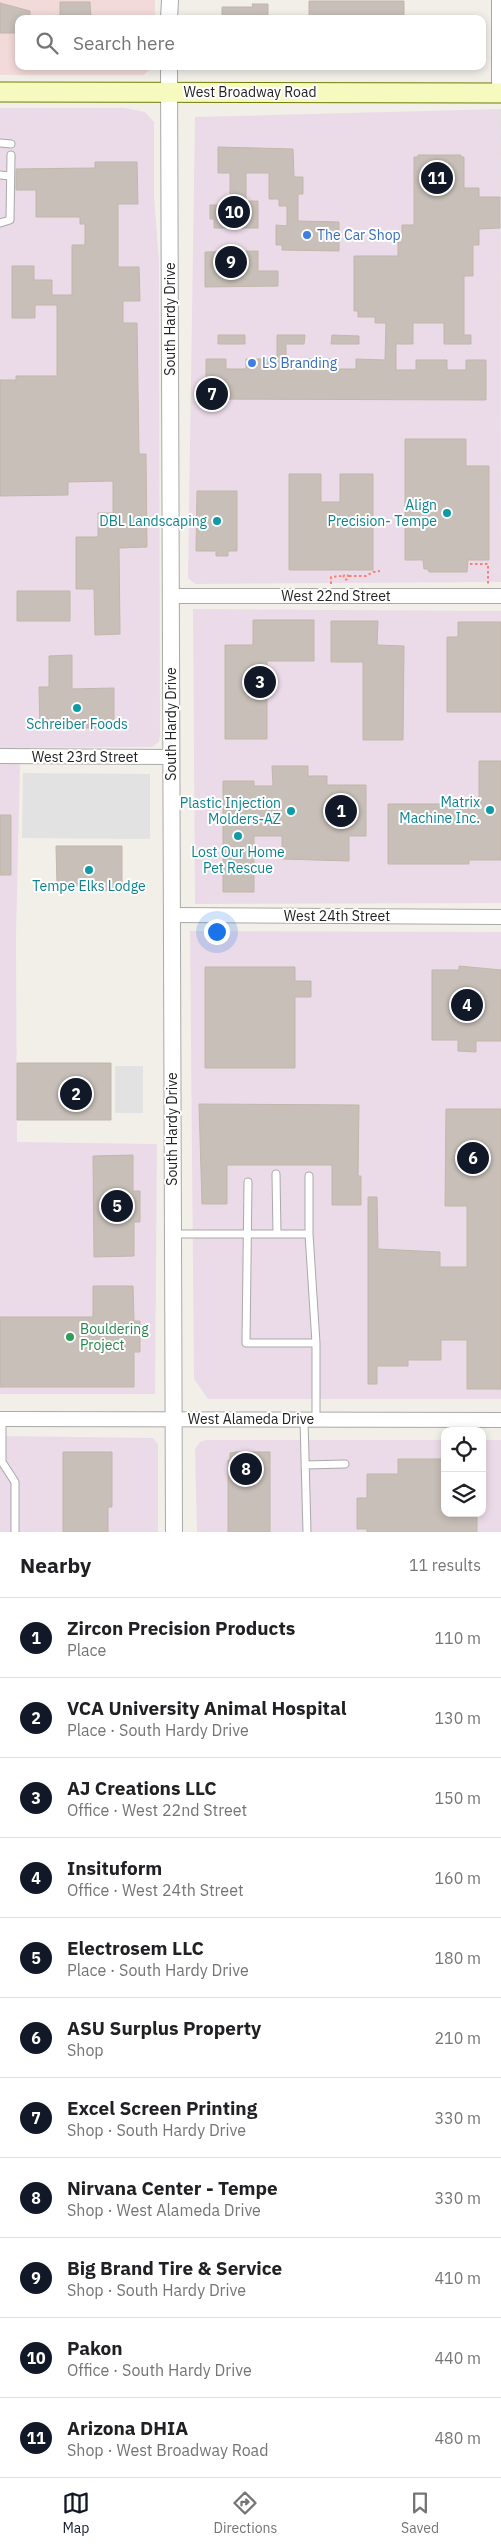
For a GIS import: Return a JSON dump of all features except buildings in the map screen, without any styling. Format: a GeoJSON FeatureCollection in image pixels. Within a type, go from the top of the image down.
{"type":"FeatureCollection","features":[{"type":"Feature","properties":{"kind":"main road","name":"West Broadway Road"},"geometry":{"type":"LineString","coordinates":[[0,92],[500,93]]}},
{"type":"Feature","properties":{"kind":"street"},"geometry":{"type":"LineString","coordinates":[[170,0],[170,15]]}},
{"type":"Feature","properties":{"kind":"street"},"geometry":{"type":"LineString","coordinates":[[500,0],[500,93]]}},
{"type":"Feature","properties":{"kind":"street","name":"South Hardy Drive"},"geometry":{"type":"LineString","coordinates":[[169,70],[174,1532]]}},
{"type":"Feature","properties":{"kind":"street","name":"West 22nd Street"},"geometry":{"type":"LineString","coordinates":[[172,596],[501,596]]}},
{"type":"Feature","properties":{"kind":"street","name":"West 23rd Street"},"geometry":{"type":"LineString","coordinates":[[0,756],[170,757]]}},
{"type":"Feature","properties":{"kind":"street","name":"West 24th Street"},"geometry":{"type":"LineString","coordinates":[[172,915],[501,917]]}},
{"type":"Feature","properties":{"kind":"street","name":"West Alameda Drive"},"geometry":{"type":"LineString","coordinates":[[1,1419],[310,1420],[467,1425],[501,1420]]}},
{"type":"Feature","properties":{"kind":"lane"},"geometry":{"type":"LineString","coordinates":[[0,144],[11,144]]}},
{"type":"Feature","properties":{"kind":"lane"},"geometry":{"type":"LineString","coordinates":[[0,223],[10,220],[11,154]]}},
{"type":"Feature","properties":{"kind":"lane"},"geometry":{"type":"LineString","coordinates":[[0,175],[10,176]]}},
{"type":"Feature","properties":{"kind":"lane"},"geometry":{"type":"LineString","coordinates":[[276,1174],[277,1234]]}},
{"type":"Feature","properties":{"kind":"lane"},"geometry":{"type":"LineString","coordinates":[[307,1532],[306,1465],[316,1343],[309,1176]]}},
{"type":"Feature","properties":{"kind":"lane"},"geometry":{"type":"LineString","coordinates":[[248,1182],[246,1343],[316,1343]]}},
{"type":"Feature","properties":{"kind":"lane"},"geometry":{"type":"LineString","coordinates":[[172,1234],[310,1234]]}},
{"type":"Feature","properties":{"kind":"lane"},"geometry":{"type":"LineString","coordinates":[[1,1419],[2,1462],[15,1482],[15,1532]]}},
{"type":"Feature","properties":{"kind":"lane"},"geometry":{"type":"LineString","coordinates":[[306,1465],[345,1464]]}},
{"type":"Feature","properties":{"kind":"path"},"geometry":{"type":"LineString","coordinates":[[470,564],[488,564],[488,587]]}},
{"type":"Feature","properties":{"kind":"path"},"geometry":{"type":"LineString","coordinates":[[331,586],[331,577],[343,576],[346,579],[349,576],[366,576],[380,571]]}},
{"type":"Feature","properties":{"kind":"shaded area"},"geometry":{"type":"Polygon","coordinates":[[[0,0],[155,0],[155,15],[15,15],[15,70],[149,70],[144,75],[0,75],[0,0]]]}},
{"type":"Feature","properties":{"kind":"shaded area"},"geometry":{"type":"Polygon","coordinates":[[[0,108],[125,108],[145,112],[154,122],[154,197],[159,261],[160,735],[159,742],[152,747],[0,748],[0,108]]]}},
{"type":"Feature","properties":{"kind":"shaded area"},"geometry":{"type":"Polygon","coordinates":[[[500,109],[501,109],[501,426],[500,109]]]}},
{"type":"Feature","properties":{"kind":"shaded area"},"geometry":{"type":"Polygon","coordinates":[[[500,109],[501,582],[195,584],[188,578],[195,117],[500,109]]]}},
{"type":"Feature","properties":{"kind":"shaded area"},"geometry":{"type":"Polygon","coordinates":[[[193,609],[501,611],[501,903],[195,904],[193,609]]]}},
{"type":"Feature","properties":{"kind":"shaded area"},"geometry":{"type":"Polygon","coordinates":[[[20,763],[16,937],[17,1142],[157,1144],[155,1394],[0,1394],[0,764],[20,763]]]}},
{"type":"Feature","properties":{"kind":"shaded area"},"geometry":{"type":"Polygon","coordinates":[[[23,773],[150,774],[150,839],[22,838],[23,773]]]}},
{"type":"Feature","properties":{"kind":"shaded area"},"geometry":{"type":"Polygon","coordinates":[[[190,931],[501,932],[501,1399],[208,1399],[194,1379],[190,931]]]}},
{"type":"Feature","properties":{"kind":"shaded area"},"geometry":{"type":"Polygon","coordinates":[[[115,1066],[143,1066],[143,1113],[115,1113],[115,1066]]]}},
{"type":"Feature","properties":{"kind":"shaded area"},"geometry":{"type":"Polygon","coordinates":[[[0,1436],[153,1438],[158,1444],[158,1532],[0,1532],[0,1436]]]}},
{"type":"Feature","properties":{"kind":"shaded area"},"geometry":{"type":"Polygon","coordinates":[[[206,1440],[441,1440],[441,1517],[486,1517],[486,1440],[501,1440],[501,1532],[197,1532],[195,1449],[200,1442],[206,1440]]]}},
{"type":"Feature","properties":{"kind":"place","name":"Arizona DHIA"},"geometry":{"type":"Point","coordinates":[437,178]}},
{"type":"Feature","properties":{"kind":"place","name":"Pakon"},"geometry":{"type":"Point","coordinates":[234,212]}},
{"type":"Feature","properties":{"kind":"place","name":"The Car Shop"},"geometry":{"type":"Point","coordinates":[307,235]}},
{"type":"Feature","properties":{"kind":"place","name":"Big Brand Tire & Service"},"geometry":{"type":"Point","coordinates":[231,262]}},
{"type":"Feature","properties":{"kind":"place","name":"LS Branding"},"geometry":{"type":"Point","coordinates":[252,363]}},
{"type":"Feature","properties":{"kind":"place","name":"Excel Screen Printing"},"geometry":{"type":"Point","coordinates":[212,394]}},
{"type":"Feature","properties":{"kind":"place","name":"Align Precision- Tempe"},"geometry":{"type":"Point","coordinates":[447,513]}},
{"type":"Feature","properties":{"kind":"place","name":"DBL Landscaping"},"geometry":{"type":"Point","coordinates":[217,521]}},
{"type":"Feature","properties":{"kind":"place","name":"AJ Creations LLC"},"geometry":{"type":"Point","coordinates":[260,682]}},
{"type":"Feature","properties":{"kind":"place","name":"Schreiber Foods"},"geometry":{"type":"Point","coordinates":[77,708]}},
{"type":"Feature","properties":{"kind":"place","name":"Matrix Machine Inc."},"geometry":{"type":"Point","coordinates":[490,810]}},
{"type":"Feature","properties":{"kind":"place","name":"Plastic Injection Molders-AZ"},"geometry":{"type":"Point","coordinates":[291,811]}},
{"type":"Feature","properties":{"kind":"place","name":"Zircon Precision Products"},"geometry":{"type":"Point","coordinates":[341,811]}},
{"type":"Feature","properties":{"kind":"place","name":"Lost Our Home Pet Rescue"},"geometry":{"type":"Point","coordinates":[238,836]}},
{"type":"Feature","properties":{"kind":"place","name":"Tempe Elks Lodge"},"geometry":{"type":"Point","coordinates":[89,870]}},
{"type":"Feature","properties":{"kind":"place","name":"Insituform"},"geometry":{"type":"Point","coordinates":[467,1005]}},
{"type":"Feature","properties":{"kind":"place","name":"VCA University Animal Hospital"},"geometry":{"type":"Point","coordinates":[76,1094]}},
{"type":"Feature","properties":{"kind":"place","name":"ASU Surplus Property"},"geometry":{"type":"Point","coordinates":[473,1158]}},
{"type":"Feature","properties":{"kind":"place","name":"Electrosem LLC"},"geometry":{"type":"Point","coordinates":[117,1206]}},
{"type":"Feature","properties":{"kind":"place","name":"Bouldering Project"},"geometry":{"type":"Point","coordinates":[70,1337]}},
{"type":"Feature","properties":{"kind":"place","name":"Nirvana Center - Tempe"},"geometry":{"type":"Point","coordinates":[246,1469]}}]}
